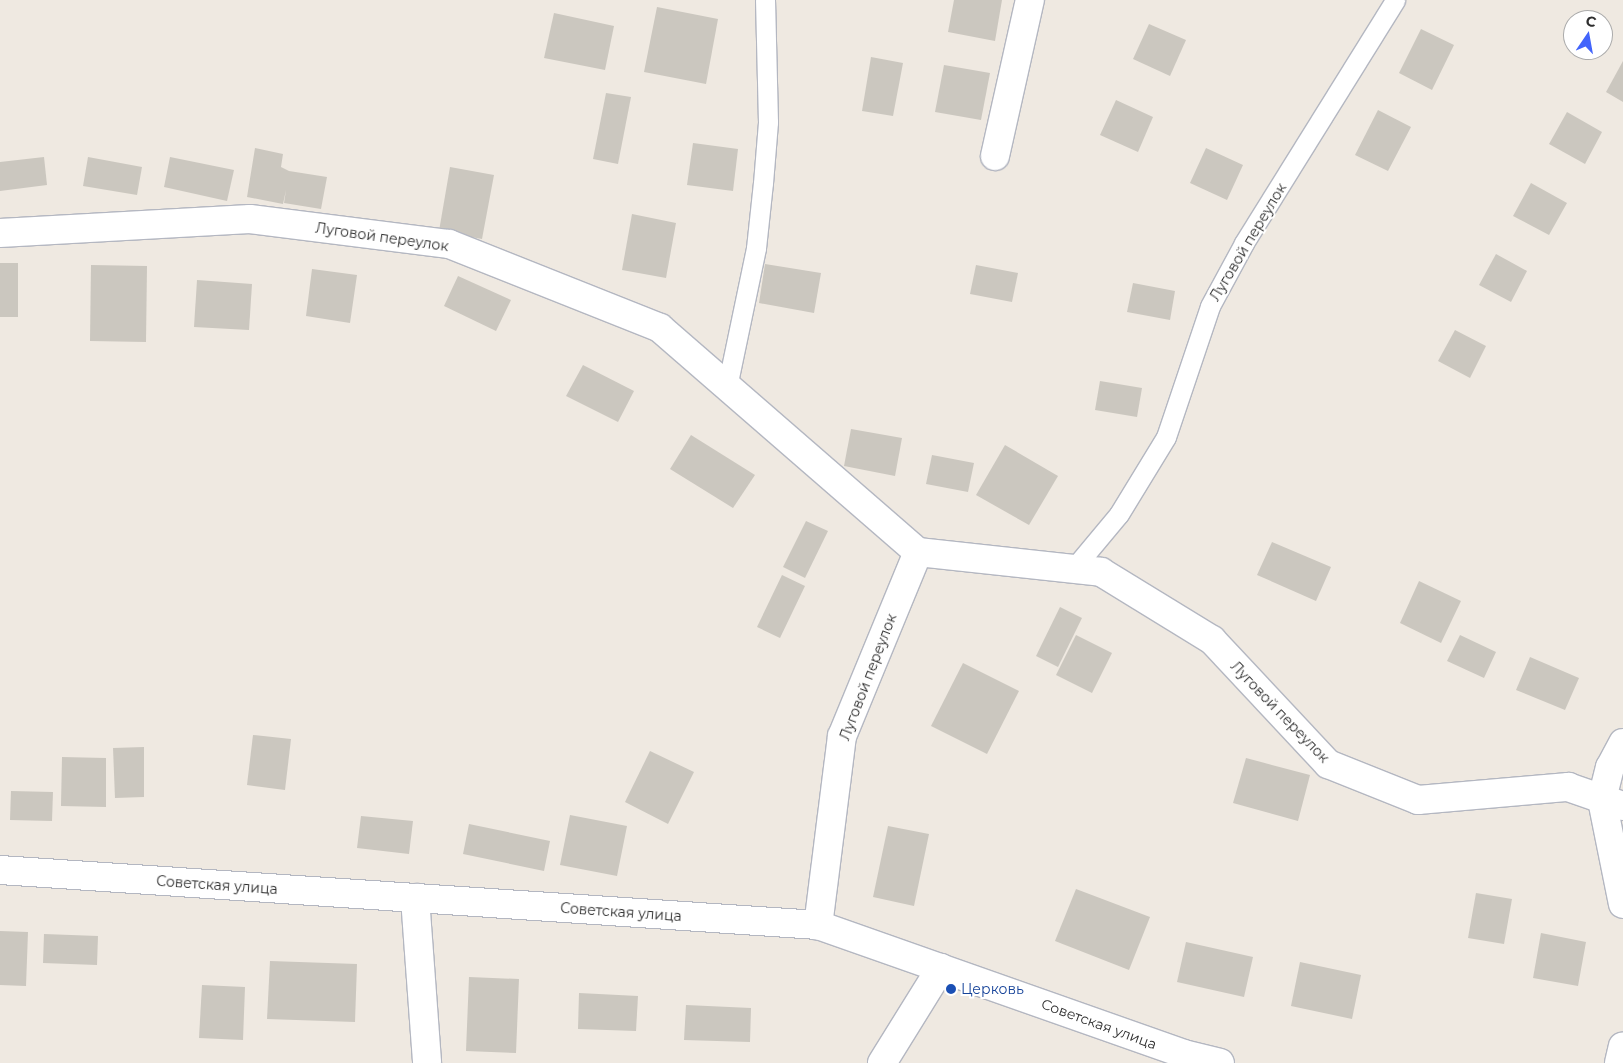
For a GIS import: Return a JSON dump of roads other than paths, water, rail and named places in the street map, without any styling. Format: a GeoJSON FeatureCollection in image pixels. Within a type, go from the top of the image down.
{"type":"FeatureCollection","features":[{"type":"Feature","properties":{"kind":"street"},"geometry":{"type":"LineString","coordinates":[[995,156],[1030,0]]}},
{"type":"Feature","properties":{"kind":"street","name":"Луговой переулок"},"geometry":{"type":"LineString","coordinates":[[0,233],[250,219],[449,244],[660,328],[918,552],[1101,572],[1212,640],[1328,764],[1418,800],[1568,787],[1612,803]]}},
{"type":"Feature","properties":{"kind":"street","name":"Луговой переулок"},"geometry":{"type":"LineString","coordinates":[[818,925],[842,736],[918,552]]}},
{"type":"Feature","properties":{"kind":"street"},"geometry":{"type":"LineString","coordinates":[[1623,743],[1610,767],[1623,904]]}},
{"type":"Feature","properties":{"kind":"street","name":"Советская улица"},"geometry":{"type":"LineString","coordinates":[[0,870],[818,925],[1184,1054],[1220,1063]]}},
{"type":"Feature","properties":{"kind":"street"},"geometry":{"type":"LineString","coordinates":[[415,898],[427,1063]]}},
{"type":"Feature","properties":{"kind":"street"},"geometry":{"type":"LineString","coordinates":[[882,1063],[941,968]]}},
{"type":"Feature","properties":{"kind":"street"},"geometry":{"type":"LineString","coordinates":[[1619,1063],[1623,1046]]}},
{"type":"Feature","properties":{"kind":"lane"},"geometry":{"type":"LineString","coordinates":[[727,386],[756,248],[763,183],[768,122],[765,0]]}},
{"type":"Feature","properties":{"kind":"lane","name":"Луговой переулок"},"geometry":{"type":"LineString","coordinates":[[1074,568],[1119,514],[1166,437],[1210,306],[1244,243],[1395,0]]}},
{"type":"Feature","properties":{"kind":"place","name":"Церковь"},"geometry":{"type":"Point","coordinates":[951,989]}}]}
